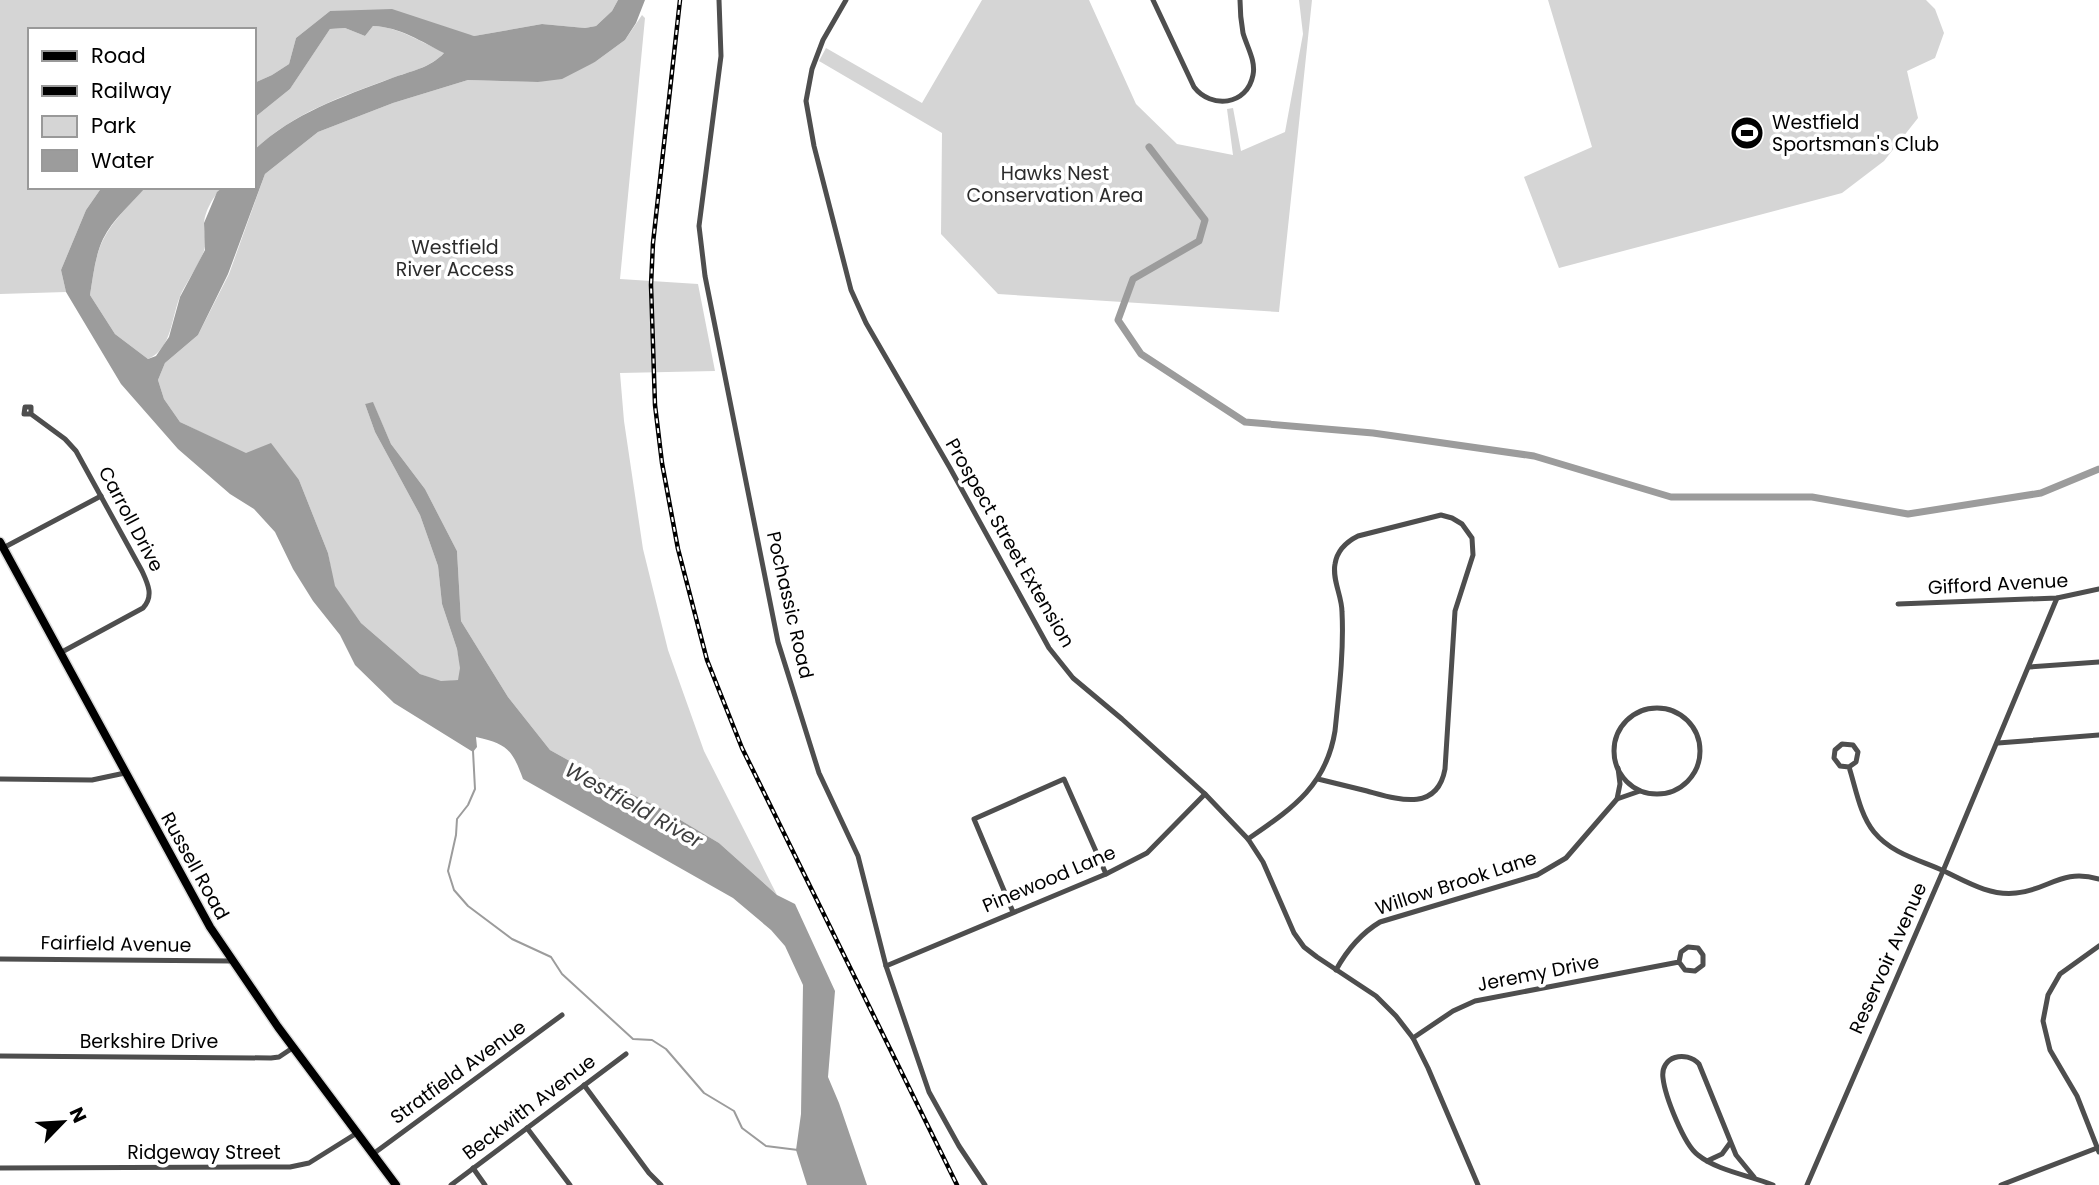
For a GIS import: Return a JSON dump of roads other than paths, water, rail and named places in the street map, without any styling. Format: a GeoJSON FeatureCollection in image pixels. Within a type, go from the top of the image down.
{"type":"FeatureCollection","features":[{"type":"Feature","properties":{"kind":"main road","name":"Russell Road"},"geometry":{"type":"LineString","coordinates":[[2,545],[197,904],[232,961],[396,1185]]}},
{"type":"Feature","properties":{"kind":"street","name":"Pochassic Road"},"geometry":{"type":"LineString","coordinates":[[719,0],[721,56],[699,226],[705,276],[778,642],[819,773],[858,856],[886,966],[929,1092],[959,1146],[985,1185]]}},
{"type":"Feature","properties":{"kind":"street","name":"Prospect Street Extension"},"geometry":{"type":"LineString","coordinates":[[846,0],[823,40],[812,69],[806,102],[814,146],[853,293],[866,323],[1049,648],[1073,678],[1205,794],[1248,839],[1263,862],[1299,940],[1311,953],[1376,996],[1396,1016],[1413,1038],[1438,1087],[1478,1185]]}},
{"type":"Feature","properties":{"kind":"street"},"geometry":{"type":"LineString","coordinates":[[1153,0],[1194,87],[1204,97],[1222,102],[1231,101],[1243,94],[1254,74],[1242,29],[1240,0]]}},
{"type":"Feature","properties":{"kind":"street","name":"Carroll Drive"},"geometry":{"type":"LineString","coordinates":[[31,414],[73,447],[146,579],[149,597],[146,605],[139,610],[60,653]]}},
{"type":"Feature","properties":{"kind":"street"},"geometry":{"type":"LineString","coordinates":[[2,545],[101,496]]}},
{"type":"Feature","properties":{"kind":"street"},"geometry":{"type":"LineString","coordinates":[[1248,839],[1296,804],[1318,779],[1327,760],[1335,731],[1343,615],[1335,573],[1337,556],[1348,542],[1366,534],[1435,515],[1457,520],[1469,533],[1474,549],[1455,611],[1445,769],[1442,780],[1430,794],[1420,799],[1408,800],[1318,779]]}},
{"type":"Feature","properties":{"kind":"street","name":"Gifford Avenue"},"geometry":{"type":"LineString","coordinates":[[1898,604],[2057,598],[2099,589]]}},
{"type":"Feature","properties":{"kind":"street","name":"Reservoir Avenue"},"geometry":{"type":"LineString","coordinates":[[1807,1185],[1944,871],[2057,598]]}},
{"type":"Feature","properties":{"kind":"street"},"geometry":{"type":"LineString","coordinates":[[2029,667],[2099,662]]}},
{"type":"Feature","properties":{"kind":"street"},"geometry":{"type":"LineString","coordinates":[[1618,768],[1630,784],[1643,791],[1670,791],[1688,780],[1695,769],[1699,742],[1685,719],[1673,711],[1647,709],[1634,714],[1620,729],[1615,741],[1614,755],[1620,784],[1617,799],[1643,791]]}},
{"type":"Feature","properties":{"kind":"street"},"geometry":{"type":"LineString","coordinates":[[1998,743],[2099,735]]}},
{"type":"Feature","properties":{"kind":"street"},"geometry":{"type":"LineString","coordinates":[[1850,744],[1857,752],[1856,762],[1849,767],[1840,766],[1835,760],[1835,750],[1840,745],[1850,744]]}},
{"type":"Feature","properties":{"kind":"street"},"geometry":{"type":"LineString","coordinates":[[1849,767],[1864,815],[1877,836],[1897,851],[1976,887],[2007,894],[2022,893],[2070,876],[2099,879]]}},
{"type":"Feature","properties":{"kind":"street"},"geometry":{"type":"LineString","coordinates":[[0,779],[92,780],[125,773]]}},
{"type":"Feature","properties":{"kind":"street"},"geometry":{"type":"LineString","coordinates":[[1013,912],[974,819],[1064,779],[1106,873]]}},
{"type":"Feature","properties":{"kind":"street","name":"Pinewood Lane"},"geometry":{"type":"LineString","coordinates":[[886,966],[1147,853],[1205,794]]}},
{"type":"Feature","properties":{"kind":"street","name":"Willow Brook Lane"},"geometry":{"type":"LineString","coordinates":[[1336,970],[1352,945],[1380,922],[1537,875],[1555,866],[1571,853],[1617,799]]}},
{"type":"Feature","properties":{"kind":"street","name":"Jeremy Drive"},"geometry":{"type":"LineString","coordinates":[[1691,946],[1700,950],[1704,958],[1700,968],[1691,972],[1682,968],[1679,962],[1683,950],[1691,946]]}},
{"type":"Feature","properties":{"kind":"street"},"geometry":{"type":"LineString","coordinates":[[2001,1185],[2098,1150],[2077,1096],[2050,1050],[2043,1021],[2045,1003],[2056,981],[2066,969],[2099,946]]}},
{"type":"Feature","properties":{"kind":"street","name":"Fairfield Avenue"},"geometry":{"type":"LineString","coordinates":[[0,959],[232,961]]}},
{"type":"Feature","properties":{"kind":"street","name":"Jeremy Drive"},"geometry":{"type":"LineString","coordinates":[[1413,1038],[1452,1011],[1475,1001],[1679,962]]}},
{"type":"Feature","properties":{"kind":"street","name":"Stratfield Avenue"},"geometry":{"type":"LineString","coordinates":[[373,1154],[562,1015]]}},
{"type":"Feature","properties":{"kind":"street","name":"Berkshire Drive"},"geometry":{"type":"LineString","coordinates":[[0,1056],[271,1058],[279,1057],[294,1047]]}},
{"type":"Feature","properties":{"kind":"street","name":"Beckwith Avenue"},"geometry":{"type":"LineString","coordinates":[[451,1185],[626,1054]]}},
{"type":"Feature","properties":{"kind":"street"},"geometry":{"type":"LineString","coordinates":[[1754,1177],[1739,1161],[1730,1143],[1699,1064],[1684,1055],[1671,1059],[1663,1069],[1664,1082],[1691,1150],[1707,1161],[1773,1185]]}},
{"type":"Feature","properties":{"kind":"street"},"geometry":{"type":"LineString","coordinates":[[584,1085],[661,1185]]}},
{"type":"Feature","properties":{"kind":"street"},"geometry":{"type":"LineString","coordinates":[[527,1128],[570,1185]]}},
{"type":"Feature","properties":{"kind":"street","name":"Ridgeway Street"},"geometry":{"type":"LineString","coordinates":[[0,1168],[290,1167],[309,1163],[357,1133]]}},
{"type":"Feature","properties":{"kind":"street"},"geometry":{"type":"LineString","coordinates":[[1707,1161],[1722,1154],[1730,1143]]}},
{"type":"Feature","properties":{"kind":"street"},"geometry":{"type":"LineString","coordinates":[[473,1168],[485,1185]]}},
{"type":"Feature","properties":{"kind":"water","name":"Westfield River"},"geometry":{"type":"Polygon","coordinates":[[[618,0],[645,0],[636,23],[625,40],[595,62],[562,79],[538,82],[468,80],[393,103],[318,132],[265,174],[228,274],[198,335],[165,363],[158,380],[164,399],[180,422],[246,453],[271,443],[299,480],[328,553],[335,586],[361,623],[420,674],[441,681],[458,680],[460,668],[457,649],[442,604],[438,566],[420,515],[375,432],[365,404],[373,402],[391,444],[425,489],[457,551],[461,621],[508,697],[550,750],[662,809],[719,843],[777,895],[795,904],[835,991],[828,1077],[867,1185],[807,1185],[796,1150],[801,1114],[803,985],[785,946],[771,930],[733,898],[523,779],[511,754],[502,745],[476,737],[477,747],[473,752],[394,703],[355,665],[340,635],[313,601],[293,569],[275,532],[254,509],[230,494],[178,449],[121,384],[66,292],[61,270],[86,210],[101,189],[144,189],[117,218],[103,239],[96,259],[90,295],[115,334],[148,359],[156,356],[169,337],[180,297],[205,250],[204,223],[217,192],[221,189],[256,189],[256,148],[302,116],[336,100],[426,66],[444,53],[410,36],[383,27],[373,26],[365,36],[345,28],[330,29],[290,89],[256,116],[256,82],[289,64],[296,38],[330,11],[392,9],[474,36],[542,24],[585,28],[596,26],[612,11],[618,0]]]}},
{"type":"Feature","properties":{"kind":"waterway"},"geometry":{"type":"LineString","coordinates":[[1149,147],[1205,220],[1199,241],[1133,279],[1118,320],[1141,354],[1245,422],[1373,433],[1534,456],[1671,497],[1812,497],[1908,514],[2041,493],[2099,469]]}},
{"type":"Feature","properties":{"kind":"waterway"},"geometry":{"type":"LineString","coordinates":[[473,751],[475,789],[468,805],[457,819],[448,871],[454,890],[468,906],[512,939],[551,957],[562,974],[633,1039],[652,1040],[666,1049],[704,1093],[734,1111],[742,1128],[766,1146],[798,1150]]}},
{"type":"Feature","properties":{"kind":"railway"},"geometry":{"type":"LineString","coordinates":[[680,0],[653,243],[651,285],[655,405],[662,463],[678,549],[707,660],[742,748],[957,1185]]}},
{"type":"Feature","properties":{"kind":"place","name":"Westfield Sportsman's Club"},"geometry":{"type":"Point","coordinates":[1747,133]}},
{"type":"Feature","properties":{"kind":"park label","name":"Hawks Nest Conservation Area"},"geometry":{"type":"Point","coordinates":[1055,184]}},
{"type":"Feature","properties":{"kind":"park label","name":"Westfield River Access"},"geometry":{"type":"Point","coordinates":[455,258]}}]}
